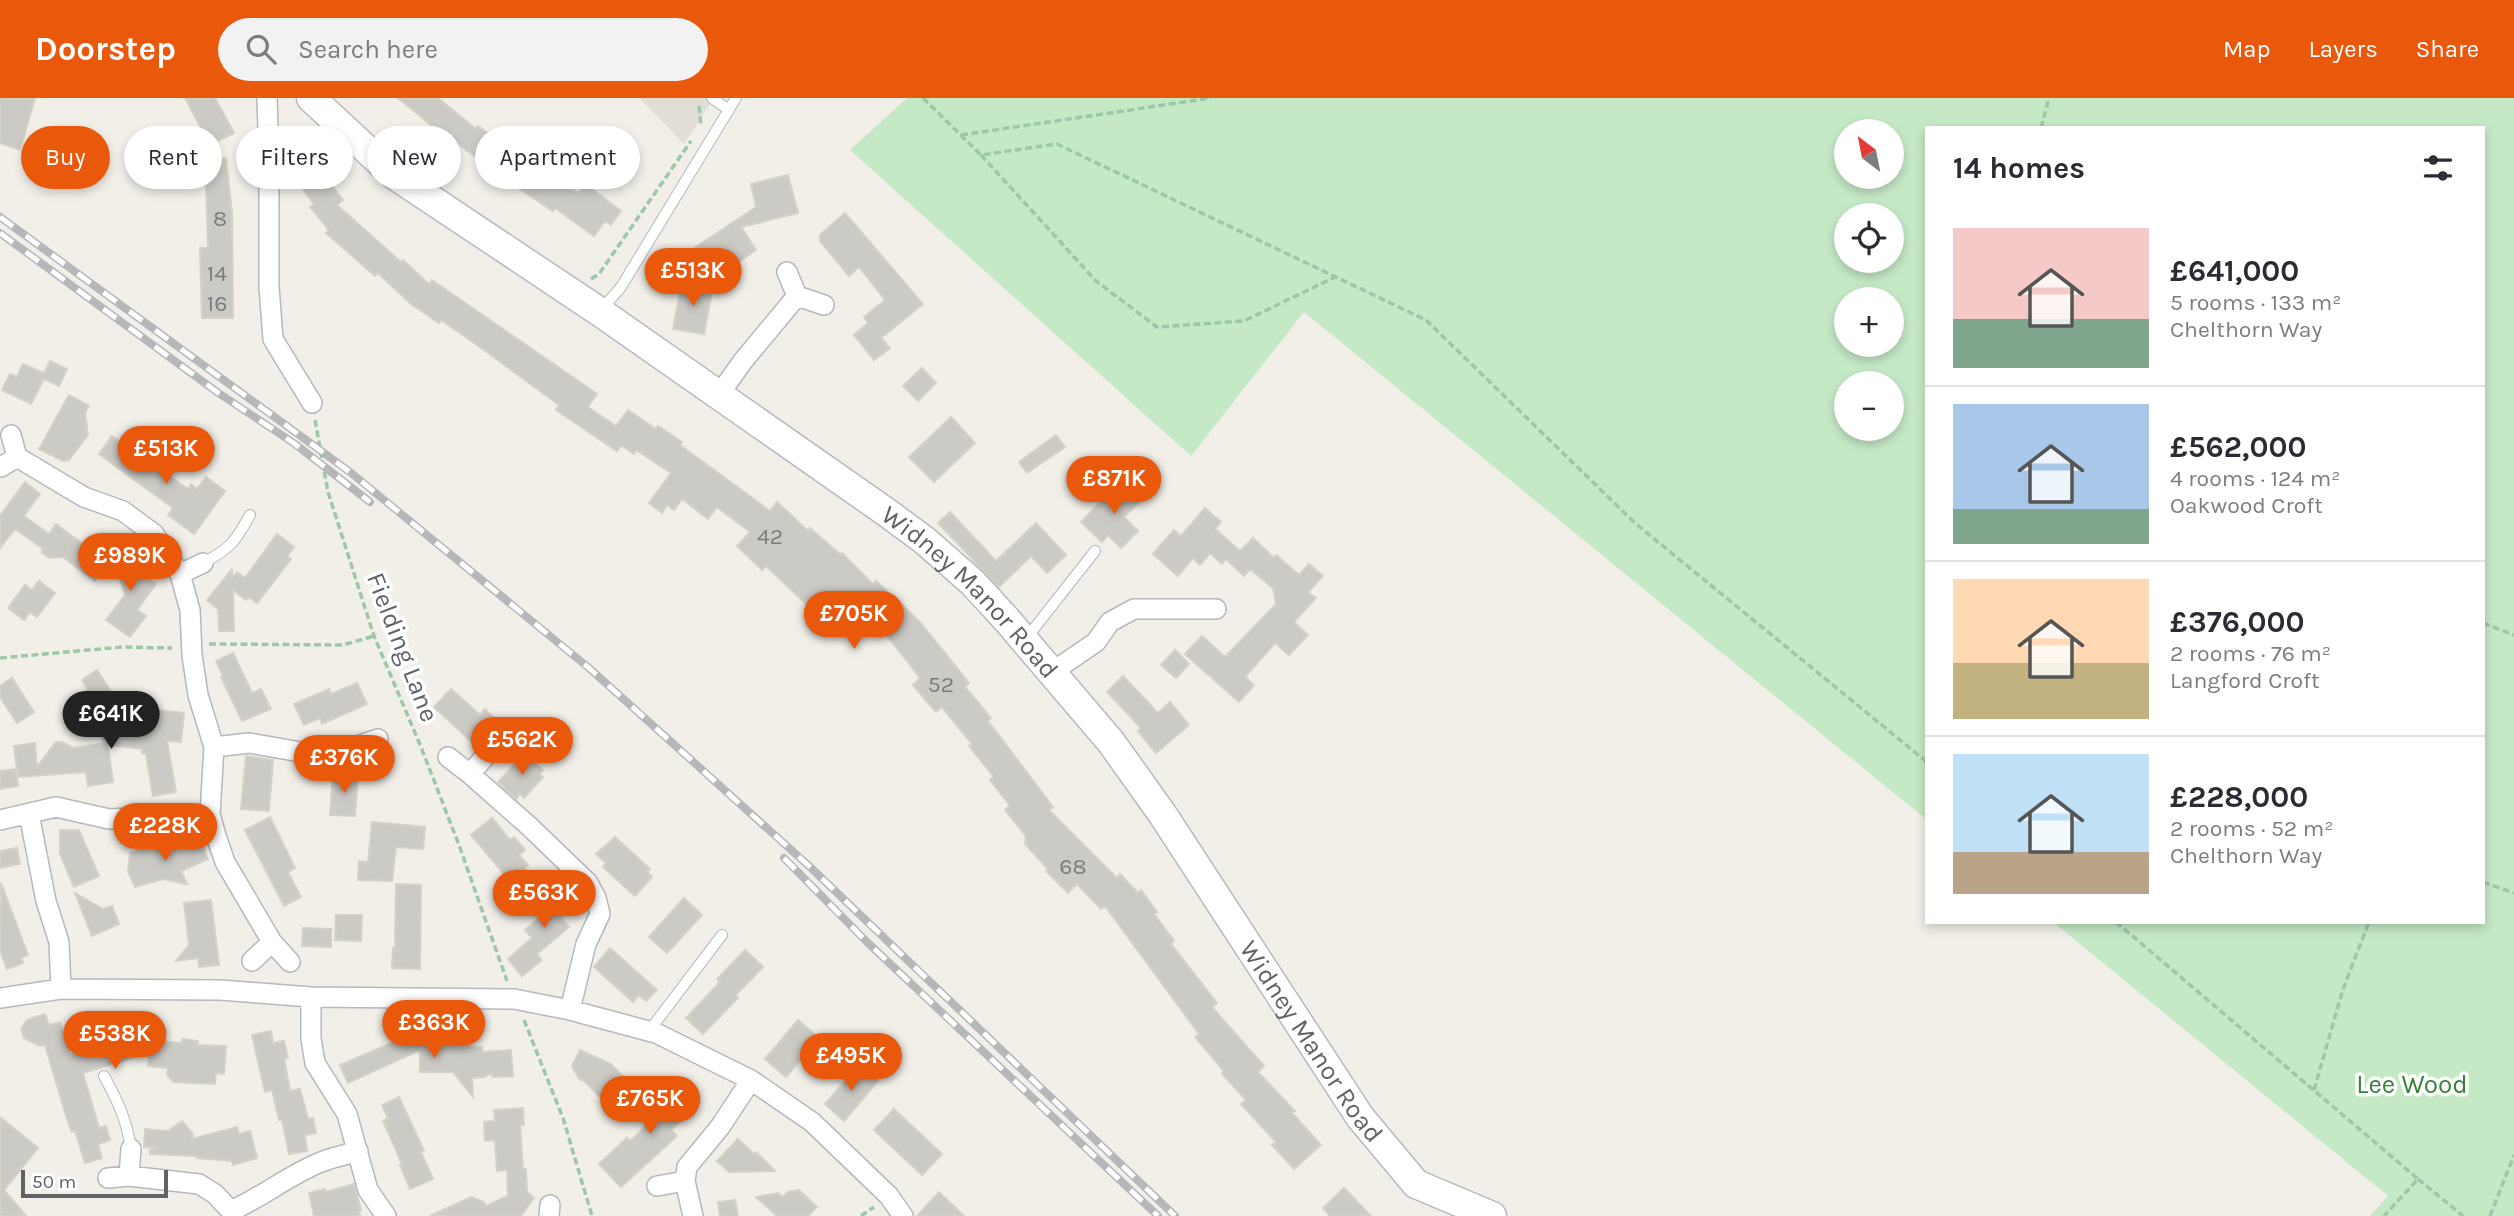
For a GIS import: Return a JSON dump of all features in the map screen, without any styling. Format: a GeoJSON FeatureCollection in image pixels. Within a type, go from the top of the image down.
{"type":"FeatureCollection","features":[{"type":"Feature","properties":{"kind":"street"},"geometry":{"type":"LineString","coordinates":[[267,98],[269,287],[273,339],[312,403]]}},
{"type":"Feature","properties":{"kind":"street","name":"Widney Manor Road"},"geometry":{"type":"LineString","coordinates":[[311,98],[393,174],[600,312],[924,540],[972,582],[1111,742],[1163,815],[1360,1118],[1416,1184],[1492,1216]]}},
{"type":"Feature","properties":{"kind":"street"},"geometry":{"type":"LineString","coordinates":[[787,272],[797,296],[824,305]]}},
{"type":"Feature","properties":{"kind":"street"},"geometry":{"type":"LineString","coordinates":[[718,396],[797,296]]}},
{"type":"Feature","properties":{"kind":"street"},"geometry":{"type":"LineString","coordinates":[[11,435],[9,462],[84,497],[123,511],[154,534],[180,574],[190,610],[192,655],[198,695],[214,747],[210,814],[225,862],[272,942],[290,962]]}},
{"type":"Feature","properties":{"kind":"street"},"geometry":{"type":"LineString","coordinates":[[180,574],[204,563]]}},
{"type":"Feature","properties":{"kind":"street"},"geometry":{"type":"LineString","coordinates":[[1052,672],[1096,642],[1111,622],[1134,609],[1216,609]]}},
{"type":"Feature","properties":{"kind":"street"},"geometry":{"type":"LineString","coordinates":[[214,747],[249,743],[312,754],[371,742],[372,767]]}},
{"type":"Feature","properties":{"kind":"street"},"geometry":{"type":"LineString","coordinates":[[470,774],[489,752]]}},
{"type":"Feature","properties":{"kind":"street"},"geometry":{"type":"LineString","coordinates":[[448,757],[530,827],[588,883],[596,898],[600,914],[586,944],[570,1010]]}},
{"type":"Feature","properties":{"kind":"street"},"geometry":{"type":"LineString","coordinates":[[0,820],[57,807],[108,819],[210,814]]}},
{"type":"Feature","properties":{"kind":"street"},"geometry":{"type":"LineString","coordinates":[[29,814],[46,901],[59,942],[61,989]]}},
{"type":"Feature","properties":{"kind":"street"},"geometry":{"type":"LineString","coordinates":[[252,961],[272,942]]}},
{"type":"Feature","properties":{"kind":"street"},"geometry":{"type":"LineString","coordinates":[[0,998],[61,989],[220,990],[311,997],[514,999],[570,1010],[649,1031],[751,1080],[812,1122],[889,1196],[903,1216]]}},
{"type":"Feature","properties":{"kind":"street"},"geometry":{"type":"LineString","coordinates":[[311,997],[311,1039],[315,1063],[347,1114],[368,1190],[386,1216]]}},
{"type":"Feature","properties":{"kind":"street"},"geometry":{"type":"LineString","coordinates":[[693,1216],[685,1181],[687,1167],[720,1127],[751,1080]]}},
{"type":"Feature","properties":{"kind":"street"},"geometry":{"type":"LineString","coordinates":[[129,1176],[131,1149]]}},
{"type":"Feature","properties":{"kind":"street"},"geometry":{"type":"LineString","coordinates":[[108,1178],[129,1176],[198,1184],[215,1194],[231,1214],[322,1161],[358,1151]]}},
{"type":"Feature","properties":{"kind":"street"},"geometry":{"type":"LineString","coordinates":[[657,1186],[685,1181]]}},
{"type":"Feature","properties":{"kind":"lane"},"geometry":{"type":"LineString","coordinates":[[712,98],[729,110]]}},
{"type":"Feature","properties":{"kind":"lane"},"geometry":{"type":"LineString","coordinates":[[600,312],[621,287],[736,98]]}},
{"type":"Feature","properties":{"kind":"lane"},"geometry":{"type":"LineString","coordinates":[[204,563],[227,550],[250,515]]}},
{"type":"Feature","properties":{"kind":"lane"},"geometry":{"type":"LineString","coordinates":[[1025,640],[1095,551]]}},
{"type":"Feature","properties":{"kind":"lane"},"geometry":{"type":"LineString","coordinates":[[649,1031],[722,934]]}},
{"type":"Feature","properties":{"kind":"lane"},"geometry":{"type":"LineString","coordinates":[[104,1076],[122,1107],[131,1149]]}},
{"type":"Feature","properties":{"kind":"path"},"geometry":{"type":"LineString","coordinates":[[923,98],[981,155],[1096,281],[1157,327],[1244,321],[1336,277]]}},
{"type":"Feature","properties":{"kind":"path"},"geometry":{"type":"LineString","coordinates":[[961,135],[1211,98]]}},
{"type":"Feature","properties":{"kind":"path"},"geometry":{"type":"LineString","coordinates":[[2042,126],[2049,98]]}},
{"type":"Feature","properties":{"kind":"path"},"geometry":{"type":"LineString","coordinates":[[589,280],[599,274],[702,124],[699,104]]}},
{"type":"Feature","properties":{"kind":"path"},"geometry":{"type":"LineString","coordinates":[[981,155],[1057,144],[1426,320],[1636,524],[1925,760]]}},
{"type":"Feature","properties":{"kind":"path","name":"Fielding Lane"},"geometry":{"type":"LineString","coordinates":[[312,403],[328,492],[374,636],[426,759],[514,999],[563,1118],[592,1216]]}},
{"type":"Feature","properties":{"kind":"path"},"geometry":{"type":"LineString","coordinates":[[2485,624],[2514,635]]}},
{"type":"Feature","properties":{"kind":"path"},"geometry":{"type":"LineString","coordinates":[[204,644],[343,645],[374,636]]}},
{"type":"Feature","properties":{"kind":"path"},"geometry":{"type":"LineString","coordinates":[[0,658],[122,647],[181,648]]}},
{"type":"Feature","properties":{"kind":"path"},"geometry":{"type":"LineString","coordinates":[[2485,883],[2514,893]]}},
{"type":"Feature","properties":{"kind":"path"},"geometry":{"type":"LineString","coordinates":[[2118,924],[2463,1216]]}},
{"type":"Feature","properties":{"kind":"path"},"geometry":{"type":"LineString","coordinates":[[2314,1090],[2343,989],[2368,924]]}},
{"type":"Feature","properties":{"kind":"path"},"geometry":{"type":"LineString","coordinates":[[2490,1216],[2514,1155]]}},
{"type":"Feature","properties":{"kind":"path"},"geometry":{"type":"LineString","coordinates":[[2384,1216],[2418,1178]]}},
{"type":"Feature","properties":{"kind":"shaded area"},"geometry":{"type":"Polygon","coordinates":[[[639,98],[714,98],[684,144],[639,98]]]}},
{"type":"Feature","properties":{"kind":"green space","name":"Lee Wood"},"geometry":{"type":"Polygon","coordinates":[[[907,98],[2514,98],[2514,1216],[2370,1216],[2388,1196],[2055,924],[2485,924],[2485,126],[1925,126],[1925,818],[1304,312],[1191,456],[850,150],[907,98]]]}},
{"type":"Feature","properties":{"kind":"building"},"geometry":{"type":"Polygon","coordinates":[[[0,98],[35,98],[27,126],[21,126],[20,150],[0,143],[0,98]]]}},
{"type":"Feature","properties":{"kind":"building"},"geometry":{"type":"Polygon","coordinates":[[[185,98],[215,98],[234,133],[222,139],[222,126],[200,126],[185,98]]]}},
{"type":"Feature","properties":{"kind":"building"},"geometry":{"type":"Polygon","coordinates":[[[398,98],[438,98],[475,128],[475,157],[461,146],[461,126],[432,126],[398,98]]]}},
{"type":"Feature","properties":{"kind":"building"},"geometry":{"type":"Polygon","coordinates":[[[222,158],[226,158],[232,212],[233,318],[202,318],[200,248],[208,248],[206,189],[222,189],[222,158]]]}},
{"type":"Feature","properties":{"kind":"building"},"geometry":{"type":"Polygon","coordinates":[[[788,175],[798,213],[741,227],[756,250],[713,280],[693,249],[756,207],[751,184],[788,175]]]}},
{"type":"Feature","properties":{"kind":"building"},"geometry":{"type":"Polygon","coordinates":[[[303,189],[334,189],[343,200],[337,205],[429,284],[432,280],[597,394],[588,407],[616,426],[628,410],[682,442],[680,445],[770,511],[777,502],[808,531],[810,528],[841,555],[842,553],[873,584],[876,581],[920,622],[969,683],[965,687],[991,718],[988,721],[1053,807],[1049,810],[1117,878],[1120,874],[1138,893],[1141,890],[1157,912],[1154,914],[1174,941],[1171,944],[1217,1003],[1212,1007],[1264,1066],[1258,1072],[1295,1111],[1292,1113],[1321,1145],[1294,1169],[1272,1145],[1276,1142],[1241,1104],[1246,1100],[1222,1074],[1224,1071],[1195,1037],[1199,1034],[1105,906],[1101,909],[1077,884],[1068,893],[1025,844],[1026,836],[1005,810],[1010,806],[990,780],[994,777],[942,707],[936,712],[913,685],[920,678],[885,633],[881,637],[841,600],[822,619],[766,566],[762,570],[737,546],[750,532],[717,507],[708,519],[682,499],[674,510],[667,505],[662,513],[649,503],[671,473],[636,450],[634,454],[621,445],[617,451],[556,410],[559,405],[473,342],[411,304],[378,273],[375,276],[326,233],[329,230],[310,207],[314,204],[303,189]]]}},
{"type":"Feature","properties":{"kind":"building"},"geometry":{"type":"Polygon","coordinates":[[[520,189],[572,189],[578,193],[581,189],[592,189],[621,211],[611,225],[605,221],[594,236],[555,208],[553,211],[520,189]]]}},
{"type":"Feature","properties":{"kind":"building"},"geometry":{"type":"Polygon","coordinates":[[[845,213],[923,304],[881,338],[890,348],[874,360],[854,335],[868,323],[864,317],[885,300],[859,267],[849,276],[820,241],[820,235],[845,213]]]}},
{"type":"Feature","properties":{"kind":"building"},"geometry":{"type":"Polygon","coordinates":[[[682,282],[713,287],[704,334],[673,329],[682,282]]]}},
{"type":"Feature","properties":{"kind":"building"},"geometry":{"type":"Polygon","coordinates":[[[50,361],[67,369],[59,386],[44,379],[31,404],[2,390],[10,374],[17,377],[23,364],[44,373],[50,361]]]}},
{"type":"Feature","properties":{"kind":"building"},"geometry":{"type":"Polygon","coordinates":[[[922,368],[936,383],[918,401],[903,386],[922,368]]]}},
{"type":"Feature","properties":{"kind":"building"},"geometry":{"type":"Polygon","coordinates":[[[69,395],[89,406],[85,413],[88,435],[69,460],[63,461],[39,449],[69,395]]]}},
{"type":"Feature","properties":{"kind":"building"},"geometry":{"type":"Polygon","coordinates":[[[951,417],[975,443],[934,482],[909,457],[951,417]]]}},
{"type":"Feature","properties":{"kind":"building"},"geometry":{"type":"Polygon","coordinates":[[[1056,435],[1065,447],[1027,473],[1019,462],[1056,435]]]}},
{"type":"Feature","properties":{"kind":"building"},"geometry":{"type":"Polygon","coordinates":[[[112,436],[188,489],[191,484],[197,489],[206,477],[225,491],[194,534],[168,515],[173,508],[99,454],[112,436]]]}},
{"type":"Feature","properties":{"kind":"building"},"geometry":{"type":"Polygon","coordinates":[[[1121,481],[1141,500],[1124,517],[1138,531],[1121,548],[1108,535],[1102,542],[1081,522],[1121,481]]]}},
{"type":"Feature","properties":{"kind":"building"},"geometry":{"type":"Polygon","coordinates":[[[25,482],[40,494],[24,516],[49,534],[56,524],[108,563],[95,581],[63,557],[50,558],[42,553],[42,548],[15,529],[0,548],[0,516],[25,482]]]}},
{"type":"Feature","properties":{"kind":"building"},"geometry":{"type":"Polygon","coordinates":[[[1205,508],[1221,522],[1215,529],[1240,551],[1253,538],[1274,558],[1276,555],[1299,575],[1309,564],[1323,576],[1308,592],[1316,598],[1294,622],[1308,635],[1289,655],[1275,643],[1245,677],[1254,685],[1239,702],[1185,654],[1202,636],[1225,657],[1276,604],[1273,588],[1250,569],[1244,576],[1226,559],[1222,564],[1210,553],[1200,565],[1193,558],[1178,576],[1153,554],[1174,530],[1181,536],[1205,508]]]}},
{"type":"Feature","properties":{"kind":"building"},"geometry":{"type":"Polygon","coordinates":[[[950,512],[996,561],[1036,523],[1066,555],[1047,573],[1031,556],[999,587],[938,523],[950,512]]]}},
{"type":"Feature","properties":{"kind":"building"},"geometry":{"type":"Polygon","coordinates":[[[277,534],[294,547],[287,556],[291,559],[257,603],[249,597],[246,600],[233,590],[234,631],[219,631],[218,609],[207,600],[232,569],[232,578],[237,572],[245,578],[277,534]]]}},
{"type":"Feature","properties":{"kind":"building"},"geometry":{"type":"Polygon","coordinates":[[[124,547],[140,559],[134,567],[156,584],[137,610],[146,616],[130,637],[106,620],[125,595],[111,550],[118,555],[124,547]]]}},
{"type":"Feature","properties":{"kind":"building"},"geometry":{"type":"Polygon","coordinates":[[[39,581],[55,593],[37,617],[30,612],[24,620],[8,608],[25,585],[32,590],[39,581]]]}},
{"type":"Feature","properties":{"kind":"building"},"geometry":{"type":"Polygon","coordinates":[[[1175,650],[1189,664],[1176,678],[1161,665],[1175,650]]]}},
{"type":"Feature","properties":{"kind":"building"},"geometry":{"type":"Polygon","coordinates":[[[233,653],[252,693],[261,689],[271,709],[242,721],[216,661],[233,653]]]}},
{"type":"Feature","properties":{"kind":"building"},"geometry":{"type":"Polygon","coordinates":[[[97,670],[114,696],[87,713],[87,688],[82,680],[97,670]]]}},
{"type":"Feature","properties":{"kind":"building"},"geometry":{"type":"Polygon","coordinates":[[[1123,676],[1158,713],[1170,702],[1189,725],[1156,753],[1138,731],[1141,728],[1107,692],[1123,676]]]}},
{"type":"Feature","properties":{"kind":"building"},"geometry":{"type":"Polygon","coordinates":[[[12,678],[34,712],[17,723],[0,697],[0,686],[12,678]]]}},
{"type":"Feature","properties":{"kind":"building"},"geometry":{"type":"Polygon","coordinates":[[[357,683],[367,704],[322,724],[320,718],[304,725],[294,704],[329,689],[331,694],[357,683]]]}},
{"type":"Feature","properties":{"kind":"building"},"geometry":{"type":"Polygon","coordinates":[[[451,689],[480,715],[485,709],[497,721],[475,745],[434,707],[451,689]]]}},
{"type":"Feature","properties":{"kind":"building"},"geometry":{"type":"Polygon","coordinates":[[[156,710],[184,713],[181,742],[167,741],[176,792],[153,796],[146,754],[142,753],[142,749],[108,745],[113,782],[88,786],[86,772],[18,777],[14,746],[35,743],[37,767],[56,742],[73,748],[105,743],[88,715],[154,724],[156,710]]]}},
{"type":"Feature","properties":{"kind":"building"},"geometry":{"type":"Polygon","coordinates":[[[525,753],[543,770],[539,774],[543,777],[524,798],[520,794],[516,799],[498,782],[525,753]]]}},
{"type":"Feature","properties":{"kind":"building"},"geometry":{"type":"Polygon","coordinates":[[[246,756],[273,760],[269,811],[241,809],[246,756]]]}},
{"type":"Feature","properties":{"kind":"building"},"geometry":{"type":"Polygon","coordinates":[[[16,769],[18,786],[0,789],[0,771],[16,769]]]}},
{"type":"Feature","properties":{"kind":"building"},"geometry":{"type":"Polygon","coordinates":[[[333,773],[358,775],[355,816],[330,815],[333,773]]]}},
{"type":"Feature","properties":{"kind":"building"},"geometry":{"type":"Polygon","coordinates":[[[270,817],[295,868],[288,872],[301,897],[284,906],[245,830],[270,817]]]}},
{"type":"Feature","properties":{"kind":"building"},"geometry":{"type":"Polygon","coordinates":[[[492,818],[510,840],[514,837],[525,850],[519,855],[528,865],[524,868],[529,874],[514,886],[471,835],[492,818]]]}},
{"type":"Feature","properties":{"kind":"building"},"geometry":{"type":"Polygon","coordinates":[[[372,822],[425,827],[423,849],[396,847],[392,881],[358,880],[359,861],[368,862],[372,822]]]}},
{"type":"Feature","properties":{"kind":"building"},"geometry":{"type":"Polygon","coordinates":[[[60,830],[79,830],[99,876],[74,887],[60,854],[60,830]]]}},
{"type":"Feature","properties":{"kind":"building"},"geometry":{"type":"Polygon","coordinates":[[[615,837],[650,869],[647,872],[652,877],[635,896],[603,867],[606,863],[596,854],[615,837]]]}},
{"type":"Feature","properties":{"kind":"building"},"geometry":{"type":"Polygon","coordinates":[[[199,838],[208,859],[181,871],[187,884],[163,879],[135,887],[128,871],[130,853],[147,847],[149,851],[170,843],[173,849],[199,838]]]}},
{"type":"Feature","properties":{"kind":"building"},"geometry":{"type":"Polygon","coordinates":[[[17,848],[20,864],[0,868],[0,851],[17,848]]]}},
{"type":"Feature","properties":{"kind":"building"},"geometry":{"type":"Polygon","coordinates":[[[1,883],[28,955],[21,958],[23,963],[7,969],[0,950],[1,883]]]}},
{"type":"Feature","properties":{"kind":"building"},"geometry":{"type":"Polygon","coordinates":[[[396,884],[421,885],[420,969],[392,968],[396,884]]]}},
{"type":"Feature","properties":{"kind":"building"},"geometry":{"type":"Polygon","coordinates":[[[574,888],[582,899],[561,918],[569,927],[537,954],[542,960],[522,976],[508,959],[532,938],[525,930],[541,916],[535,908],[553,892],[560,900],[574,888]]]}},
{"type":"Feature","properties":{"kind":"building"},"geometry":{"type":"Polygon","coordinates":[[[75,893],[103,909],[112,906],[119,924],[92,936],[75,893]]]}},
{"type":"Feature","properties":{"kind":"building"},"geometry":{"type":"Polygon","coordinates":[[[684,898],[702,915],[667,953],[649,937],[684,898]]]}},
{"type":"Feature","properties":{"kind":"building"},"geometry":{"type":"Polygon","coordinates":[[[211,900],[219,965],[199,967],[198,958],[176,961],[189,945],[184,903],[211,900]]]}},
{"type":"Feature","properties":{"kind":"building"},"geometry":{"type":"Polygon","coordinates":[[[336,915],[362,915],[361,941],[335,940],[336,915]]]}},
{"type":"Feature","properties":{"kind":"building"},"geometry":{"type":"Polygon","coordinates":[[[303,928],[331,929],[331,947],[302,946],[303,928]]]}},
{"type":"Feature","properties":{"kind":"building"},"geometry":{"type":"Polygon","coordinates":[[[610,948],[657,990],[646,1001],[639,995],[633,1002],[594,967],[610,948]]]}},
{"type":"Feature","properties":{"kind":"building"},"geometry":{"type":"Polygon","coordinates":[[[745,950],[763,967],[703,1034],[686,1018],[720,982],[717,979],[745,950]]]}},
{"type":"Feature","properties":{"kind":"building"},"geometry":{"type":"Polygon","coordinates":[[[45,1014],[49,1025],[60,1022],[70,1055],[118,1042],[115,1032],[130,1028],[133,1039],[182,1043],[182,1039],[198,1041],[197,1045],[226,1046],[224,1074],[216,1073],[215,1084],[173,1082],[167,1075],[168,1068],[148,1066],[149,1053],[83,1073],[99,1128],[106,1126],[110,1140],[98,1144],[102,1158],[85,1163],[75,1131],[72,1132],[67,1119],[45,1045],[40,1046],[24,1038],[21,1029],[27,1020],[45,1014]]]}},
{"type":"Feature","properties":{"kind":"building"},"geometry":{"type":"Polygon","coordinates":[[[798,1020],[819,1038],[786,1077],[765,1059],[798,1020]]]}},
{"type":"Feature","properties":{"kind":"building"},"geometry":{"type":"Polygon","coordinates":[[[402,1027],[420,1027],[420,1046],[482,1047],[482,1052],[511,1050],[513,1076],[492,1077],[492,1073],[472,1078],[473,1097],[453,1072],[420,1072],[420,1050],[348,1083],[340,1065],[403,1038],[402,1027]]]}},
{"type":"Feature","properties":{"kind":"building"},"geometry":{"type":"Polygon","coordinates":[[[271,1031],[273,1043],[284,1041],[290,1091],[300,1089],[308,1119],[313,1118],[316,1133],[305,1135],[307,1151],[289,1154],[272,1090],[265,1092],[252,1035],[271,1031]]]}},
{"type":"Feature","properties":{"kind":"building"},"geometry":{"type":"Polygon","coordinates":[[[580,1050],[611,1064],[634,1088],[613,1110],[579,1079],[572,1066],[580,1050]]]}},
{"type":"Feature","properties":{"kind":"building"},"geometry":{"type":"Polygon","coordinates":[[[859,1065],[878,1081],[844,1121],[825,1104],[859,1065]]]}},
{"type":"Feature","properties":{"kind":"building"},"geometry":{"type":"Polygon","coordinates":[[[682,1082],[700,1102],[671,1130],[677,1136],[621,1187],[599,1164],[627,1138],[630,1141],[647,1125],[645,1099],[655,1108],[682,1082]]]}},
{"type":"Feature","properties":{"kind":"building"},"geometry":{"type":"Polygon","coordinates":[[[399,1097],[424,1151],[421,1152],[433,1179],[410,1189],[383,1121],[388,1118],[382,1105],[399,1097]]]}},
{"type":"Feature","properties":{"kind":"building"},"geometry":{"type":"Polygon","coordinates":[[[523,1108],[524,1125],[520,1125],[523,1169],[526,1169],[527,1192],[534,1198],[521,1216],[430,1216],[471,1197],[484,1202],[486,1206],[508,1196],[507,1170],[497,1171],[495,1140],[485,1141],[484,1122],[495,1121],[494,1110],[523,1108]]]}},
{"type":"Feature","properties":{"kind":"building"},"geometry":{"type":"Polygon","coordinates":[[[894,1109],[942,1154],[922,1175],[874,1130],[894,1109]]]}},
{"type":"Feature","properties":{"kind":"building"},"geometry":{"type":"Polygon","coordinates":[[[0,1117],[38,1148],[4,1190],[26,1216],[0,1216],[0,1117]]]}},
{"type":"Feature","properties":{"kind":"building"},"geometry":{"type":"Polygon","coordinates":[[[182,1121],[193,1134],[192,1139],[237,1127],[239,1134],[250,1131],[257,1158],[233,1165],[232,1161],[197,1156],[150,1154],[150,1150],[159,1148],[144,1147],[145,1129],[168,1131],[182,1121]]]}},
{"type":"Feature","properties":{"kind":"building"},"geometry":{"type":"Polygon","coordinates":[[[738,1139],[775,1171],[729,1172],[717,1161],[738,1139]]]}},
{"type":"Feature","properties":{"kind":"building"},"geometry":{"type":"Polygon","coordinates":[[[354,1184],[360,1216],[314,1216],[309,1193],[325,1189],[326,1192],[354,1184]]]}},
{"type":"Feature","properties":{"kind":"building"},"geometry":{"type":"Polygon","coordinates":[[[1344,1188],[1371,1216],[1330,1216],[1323,1208],[1344,1188]]]}},
{"type":"Feature","properties":{"kind":"building"},"geometry":{"type":"Polygon","coordinates":[[[799,1190],[817,1207],[808,1216],[777,1216],[756,1197],[778,1193],[783,1197],[788,1192],[799,1190]]]}},
{"type":"Feature","properties":{"kind":"building"},"geometry":{"type":"Polygon","coordinates":[[[939,1192],[964,1216],[917,1216],[939,1192]]]}},
{"type":"Feature","properties":{"kind":"building"},"geometry":{"type":"Polygon","coordinates":[[[735,1200],[738,1216],[720,1216],[718,1202],[735,1200]]]}},
{"type":"Feature","properties":{"kind":"railway"},"geometry":{"type":"LineString","coordinates":[[0,217],[350,472],[589,668],[809,866],[1175,1216]]}},
{"type":"Feature","properties":{"kind":"railway"},"geometry":{"type":"LineString","coordinates":[[0,233],[217,392],[295,444],[370,502]]}},
{"type":"Feature","properties":{"kind":"railway"},"geometry":{"type":"LineString","coordinates":[[784,858],[867,942],[1158,1216]]}}]}
